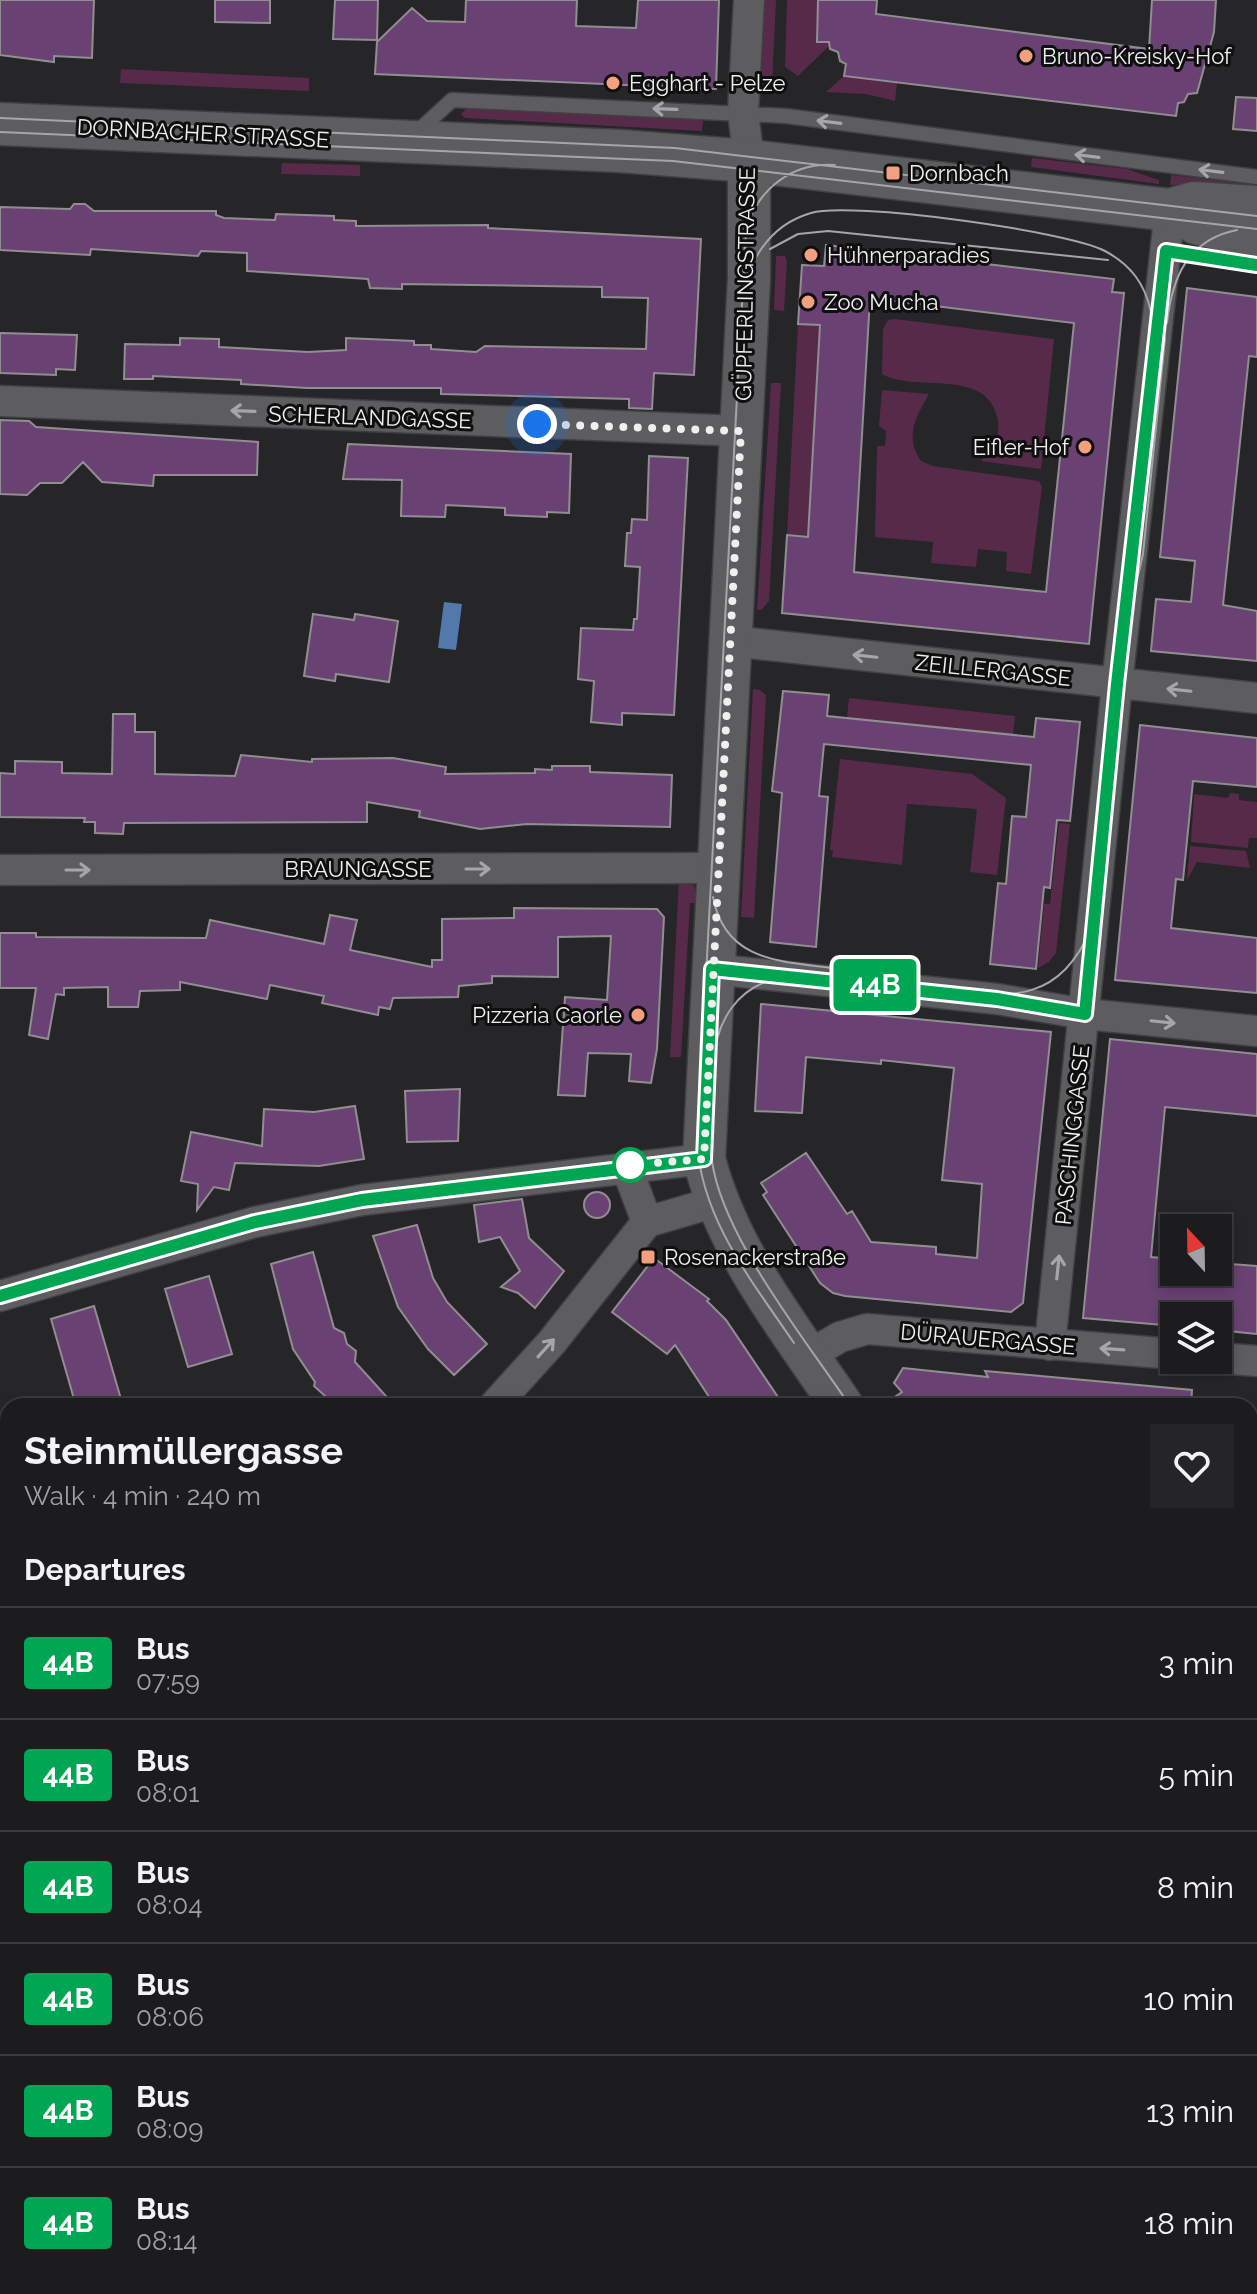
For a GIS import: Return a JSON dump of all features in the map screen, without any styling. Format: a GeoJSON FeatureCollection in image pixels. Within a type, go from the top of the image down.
{"type":"FeatureCollection","features":[{"type":"Feature","properties":{"kind":"main road","name":"DORNBACHER STRASSE"},"geometry":{"type":"LineString","coordinates":[[0,124],[620,151],[749,161],[1170,210]]}},
{"type":"Feature","properties":{"kind":"main road","name":"GÜPFERLINGSTRASSE"},"geometry":{"type":"LineString","coordinates":[[749,161],[751,236],[704,1159],[715,1202],[736,1247],[837,1398]]}},
{"type":"Feature","properties":{"kind":"main road"},"geometry":{"type":"LineString","coordinates":[[1170,210],[1194,203],[1257,207]]}},
{"type":"Feature","properties":{"kind":"main road"},"geometry":{"type":"LineString","coordinates":[[1170,210],[1186,220],[1257,238]]}},
{"type":"Feature","properties":{"kind":"street","name":"GÜPFERLINGSTRASSE"},"geometry":{"type":"LineString","coordinates":[[749,0],[743,112],[749,161]]}},
{"type":"Feature","properties":{"kind":"street","name":"PASCHINGGASSE"},"geometry":{"type":"LineString","coordinates":[[1050,1345],[1117,684],[1170,210]]}},
{"type":"Feature","properties":{"kind":"street","name":"SCHERLANDGASSE"},"geometry":{"type":"LineString","coordinates":[[0,401],[741,431]]}},
{"type":"Feature","properties":{"kind":"street","name":"ZEILLERGASSE"},"geometry":{"type":"LineString","coordinates":[[730,641],[1257,698]]}},
{"type":"Feature","properties":{"kind":"street","name":"BRAUNGASSE"},"geometry":{"type":"LineString","coordinates":[[0,870],[717,868]]}},
{"type":"Feature","properties":{"kind":"street"},"geometry":{"type":"LineString","coordinates":[[712,969],[997,999],[1085,1014],[1257,1031]]}},
{"type":"Feature","properties":{"kind":"street"},"geometry":{"type":"LineString","coordinates":[[0,1296],[150,1250],[270,1219],[362,1200],[704,1159]]}},
{"type":"Feature","properties":{"kind":"street"},"geometry":{"type":"LineString","coordinates":[[626,1166],[647,1222]]}},
{"type":"Feature","properties":{"kind":"street"},"geometry":{"type":"LineString","coordinates":[[501,1398],[552,1342],[647,1222],[715,1202]]}},
{"type":"Feature","properties":{"kind":"street","name":"DÜRAUERGASSE"},"geometry":{"type":"LineString","coordinates":[[808,1356],[840,1337],[867,1329],[1160,1353]]}},
{"type":"Feature","properties":{"kind":"street"},"geometry":{"type":"LineString","coordinates":[[1232,1359],[1257,1361]]}},
{"type":"Feature","properties":{"kind":"lane"},"geometry":{"type":"LineString","coordinates":[[407,142],[452,100],[743,112],[1257,177]]}},
{"type":"Feature","properties":{"kind":"lane"},"geometry":{"type":"LineString","coordinates":[[1170,210],[1257,221]]}},
{"type":"Feature","properties":{"kind":"lane"},"geometry":{"type":"LineString","coordinates":[[1166,251],[1257,265]]}},
{"type":"Feature","properties":{"kind":"shaded area"},"geometry":{"type":"Polygon","coordinates":[[[764,0],[776,0],[772,86],[761,86],[764,0]]]}},
{"type":"Feature","properties":{"kind":"shaded area"},"geometry":{"type":"Polygon","coordinates":[[[787,0],[818,0],[817,41],[829,42],[829,46],[798,76],[785,67],[787,0]]]}},
{"type":"Feature","properties":{"kind":"shaded area"},"geometry":{"type":"Polygon","coordinates":[[[121,69],[309,78],[309,91],[120,83],[121,69]]]}},
{"type":"Feature","properties":{"kind":"shaded area"},"geometry":{"type":"Polygon","coordinates":[[[844,76],[897,83],[895,101],[866,94],[826,92],[844,76]]]}},
{"type":"Feature","properties":{"kind":"shaded area"},"geometry":{"type":"Polygon","coordinates":[[[468,107],[703,119],[702,131],[465,118],[461,114],[468,107]]]}},
{"type":"Feature","properties":{"kind":"shaded area"},"geometry":{"type":"Polygon","coordinates":[[[1032,158],[1127,169],[1159,180],[1159,184],[1031,167],[1032,158]]]}},
{"type":"Feature","properties":{"kind":"shaded area"},"geometry":{"type":"Polygon","coordinates":[[[282,163],[360,165],[360,176],[281,174],[282,163]]]}},
{"type":"Feature","properties":{"kind":"shaded area"},"geometry":{"type":"Polygon","coordinates":[[[1171,175],[1257,185],[1257,196],[1170,185],[1171,175]]]}},
{"type":"Feature","properties":{"kind":"shaded area"},"geometry":{"type":"Polygon","coordinates":[[[776,256],[785,256],[787,261],[784,311],[774,310],[776,256]]]}},
{"type":"Feature","properties":{"kind":"shaded area"},"geometry":{"type":"Polygon","coordinates":[[[888,320],[1054,339],[1041,469],[981,461],[995,441],[998,424],[990,402],[979,392],[964,386],[912,382],[882,374],[883,329],[888,320]]]}},
{"type":"Feature","properties":{"kind":"shaded area"},"geometry":{"type":"Polygon","coordinates":[[[798,324],[820,325],[808,537],[787,535],[798,324]]]}},
{"type":"Feature","properties":{"kind":"shaded area"},"geometry":{"type":"Polygon","coordinates":[[[771,383],[781,383],[769,601],[757,610],[771,383]]]}},
{"type":"Feature","properties":{"kind":"shaded area"},"geometry":{"type":"Polygon","coordinates":[[[882,390],[929,394],[916,419],[913,435],[921,461],[933,466],[1039,481],[1042,487],[1031,574],[1006,571],[1007,552],[978,549],[976,567],[931,563],[933,542],[875,537],[877,446],[885,446],[886,431],[879,426],[882,390]]]}},
{"type":"Feature","properties":{"kind":"shaded area"},"geometry":{"type":"Polygon","coordinates":[[[753,689],[766,695],[754,918],[741,917],[753,689]]]}},
{"type":"Feature","properties":{"kind":"shaded area"},"geometry":{"type":"Polygon","coordinates":[[[849,698],[1015,716],[1013,735],[847,718],[849,698]]]}},
{"type":"Feature","properties":{"kind":"shaded area"},"geometry":{"type":"Polygon","coordinates":[[[840,759],[972,774],[1006,798],[997,875],[970,872],[977,809],[907,804],[902,865],[832,857],[833,850],[830,850],[840,759]]]}},
{"type":"Feature","properties":{"kind":"shaded area"},"geometry":{"type":"Polygon","coordinates":[[[1230,793],[1239,794],[1239,800],[1257,802],[1257,838],[1249,838],[1248,848],[1191,842],[1194,794],[1228,798],[1230,793]]]}},
{"type":"Feature","properties":{"kind":"shaded area"},"geometry":{"type":"Polygon","coordinates":[[[1059,823],[1070,824],[1056,953],[1049,962],[1038,968],[1044,904],[1050,904],[1059,823]]]}},
{"type":"Feature","properties":{"kind":"shaded area"},"geometry":{"type":"Polygon","coordinates":[[[1190,846],[1246,851],[1250,868],[1197,862],[1187,880],[1190,846]]]}},
{"type":"Feature","properties":{"kind":"shaded area"},"geometry":{"type":"Polygon","coordinates":[[[679,878],[694,886],[697,903],[690,903],[681,1057],[670,1057],[679,878]]]}},
{"type":"Feature","properties":{"kind":"water"},"geometry":{"type":"Polygon","coordinates":[[[444,602],[462,604],[456,650],[438,648],[444,602]]]}},
{"type":"Feature","properties":{"kind":"building"},"geometry":{"type":"Polygon","coordinates":[[[0,0],[94,0],[92,58],[54,56],[54,62],[0,55],[0,0]]]}},
{"type":"Feature","properties":{"kind":"building"},"geometry":{"type":"Polygon","coordinates":[[[215,0],[270,0],[270,23],[215,22],[215,0]]]}},
{"type":"Feature","properties":{"kind":"building"},"geometry":{"type":"Polygon","coordinates":[[[335,0],[378,0],[377,40],[333,39],[335,0]]]}},
{"type":"Feature","properties":{"kind":"building"},"geometry":{"type":"Polygon","coordinates":[[[466,0],[577,0],[576,26],[636,28],[638,0],[719,0],[716,89],[375,74],[377,42],[412,8],[427,21],[465,22],[466,0]]]}},
{"type":"Feature","properties":{"kind":"building","name":"Bruno-Kreisky-Hof"},"geometry":{"type":"Polygon","coordinates":[[[818,0],[877,0],[876,14],[1149,49],[1152,0],[1216,0],[1214,32],[1197,93],[1188,94],[1184,102],[1178,103],[1176,116],[844,76],[846,64],[840,61],[838,52],[830,49],[829,42],[817,42],[818,0]]]}},
{"type":"Feature","properties":{"kind":"building"},"geometry":{"type":"Polygon","coordinates":[[[1236,97],[1257,98],[1257,131],[1233,129],[1236,97]]]}},
{"type":"Feature","properties":{"kind":"building"},"geometry":{"type":"Polygon","coordinates":[[[74,204],[85,204],[94,211],[216,211],[216,215],[224,218],[275,220],[276,214],[334,216],[334,220],[356,221],[356,226],[488,225],[488,228],[701,239],[694,375],[654,373],[652,409],[629,408],[629,399],[441,394],[441,388],[307,388],[241,384],[241,380],[153,376],[153,379],[124,379],[125,344],[180,345],[180,338],[219,339],[219,347],[308,352],[346,350],[346,338],[414,341],[414,345],[431,345],[431,349],[476,352],[485,346],[646,349],[648,298],[602,297],[602,287],[402,284],[402,289],[370,288],[368,279],[247,271],[247,253],[201,251],[198,256],[91,249],[90,255],[0,250],[0,207],[70,209],[74,204]]]}},
{"type":"Feature","properties":{"kind":"building","name":"Eifler-Hof"},"geometry":{"type":"Polygon","coordinates":[[[826,245],[1114,279],[1112,292],[1124,293],[1089,644],[782,613],[787,535],[808,537],[820,325],[798,324],[802,265],[824,266],[826,245]],[[870,298],[854,572],[1046,592],[1074,323],[870,298]]]}},
{"type":"Feature","properties":{"kind":"building"},"geometry":{"type":"Polygon","coordinates":[[[1187,288],[1257,297],[1257,357],[1249,356],[1223,605],[1257,611],[1257,661],[1151,651],[1156,599],[1191,602],[1195,561],[1160,557],[1187,288]]]}},
{"type":"Feature","properties":{"kind":"building"},"geometry":{"type":"Polygon","coordinates":[[[0,333],[77,335],[75,370],[56,369],[56,375],[0,373],[0,333]]]}},
{"type":"Feature","properties":{"kind":"building"},"geometry":{"type":"Polygon","coordinates":[[[0,420],[29,421],[36,427],[258,442],[257,475],[154,475],[153,486],[102,482],[83,462],[62,483],[40,483],[27,495],[0,494],[0,420]]]}},
{"type":"Feature","properties":{"kind":"building"},"geometry":{"type":"Polygon","coordinates":[[[348,444],[571,454],[569,513],[547,512],[547,517],[505,515],[505,508],[446,505],[445,517],[401,516],[402,480],[343,479],[348,444]]]}},
{"type":"Feature","properties":{"kind":"building"},"geometry":{"type":"Polygon","coordinates":[[[649,456],[688,458],[674,715],[622,713],[622,725],[591,722],[594,681],[578,679],[581,628],[633,630],[634,619],[637,619],[640,567],[625,566],[627,533],[631,533],[632,519],[647,520],[649,456]]]}},
{"type":"Feature","properties":{"kind":"building"},"geometry":{"type":"Polygon","coordinates":[[[313,614],[354,620],[355,614],[398,621],[389,682],[336,674],[335,681],[304,676],[313,614]]]}},
{"type":"Feature","properties":{"kind":"building"},"geometry":{"type":"Polygon","coordinates":[[[783,691],[829,695],[827,716],[1034,737],[1036,718],[1080,722],[1070,821],[1057,820],[1050,888],[1044,887],[1036,969],[990,964],[998,883],[1006,884],[1012,816],[1026,817],[1031,765],[824,744],[819,796],[828,797],[816,947],[770,942],[782,793],[772,791],[783,691]]]}},
{"type":"Feature","properties":{"kind":"building"},"geometry":{"type":"Polygon","coordinates":[[[113,714],[135,714],[135,732],[155,732],[155,774],[235,776],[241,755],[312,762],[312,759],[393,758],[446,767],[445,774],[535,773],[535,769],[552,770],[552,766],[590,766],[590,772],[672,775],[670,827],[527,824],[480,829],[419,817],[420,811],[367,802],[367,822],[124,823],[123,834],[95,833],[95,822],[84,822],[85,818],[0,817],[0,773],[15,774],[15,761],[62,762],[62,773],[112,774],[113,714]]]}},
{"type":"Feature","properties":{"kind":"building"},"geometry":{"type":"Polygon","coordinates":[[[1140,725],[1257,738],[1257,787],[1193,781],[1183,880],[1176,879],[1171,928],[1257,938],[1257,993],[1115,980],[1140,725]]]}},
{"type":"Feature","properties":{"kind":"building"},"geometry":{"type":"Polygon","coordinates":[[[514,908],[657,909],[664,917],[657,1049],[651,1083],[629,1081],[631,1054],[588,1053],[585,1096],[558,1095],[565,997],[607,1000],[611,936],[558,937],[558,977],[492,976],[492,983],[459,986],[458,997],[393,998],[390,1009],[379,1007],[378,1015],[322,1003],[324,996],[270,985],[267,999],[180,982],[180,990],[140,991],[138,1007],[108,1007],[108,987],[64,988],[64,995],[56,994],[48,1039],[29,1035],[36,988],[0,988],[0,933],[36,933],[36,937],[206,938],[210,920],[324,944],[330,915],[357,920],[350,950],[432,967],[432,960],[442,960],[442,919],[514,918],[514,908]]]}},
{"type":"Feature","properties":{"kind":"building"},"geometry":{"type":"Polygon","coordinates":[[[761,1004],[1051,1032],[1023,1303],[1011,1312],[845,1296],[833,1293],[820,1283],[763,1195],[767,1192],[761,1183],[806,1153],[847,1214],[852,1211],[871,1242],[936,1247],[936,1254],[977,1258],[982,1184],[942,1180],[954,1068],[881,1060],[881,1064],[806,1057],[802,1113],[755,1111],[761,1004]]]}},
{"type":"Feature","properties":{"kind":"building"},"geometry":{"type":"Polygon","coordinates":[[[1110,1039],[1257,1054],[1257,1116],[1165,1107],[1151,1257],[1160,1258],[1160,1286],[1232,1286],[1232,1264],[1257,1266],[1257,1334],[1232,1331],[1232,1302],[1160,1302],[1160,1325],[1083,1318],[1110,1039]]]}},
{"type":"Feature","properties":{"kind":"building"},"geometry":{"type":"Polygon","coordinates":[[[460,1089],[458,1141],[407,1142],[405,1091],[460,1089]]]}},
{"type":"Feature","properties":{"kind":"building"},"geometry":{"type":"Polygon","coordinates":[[[355,1106],[364,1159],[319,1166],[235,1163],[229,1190],[214,1187],[197,1210],[198,1184],[181,1181],[191,1132],[262,1146],[264,1109],[314,1112],[355,1106]]]}},
{"type":"Feature","properties":{"kind":"building"},"geometry":{"type":"Polygon","coordinates":[[[597,1192],[606,1196],[610,1205],[606,1214],[597,1218],[588,1214],[584,1205],[588,1196],[597,1192]]]}},
{"type":"Feature","properties":{"kind":"building"},"geometry":{"type":"Polygon","coordinates":[[[522,1199],[529,1238],[564,1271],[535,1308],[518,1293],[501,1287],[520,1271],[500,1237],[479,1242],[474,1205],[522,1199]]]}},
{"type":"Feature","properties":{"kind":"building"},"geometry":{"type":"Polygon","coordinates":[[[417,1225],[433,1278],[447,1302],[487,1344],[454,1375],[428,1349],[398,1307],[373,1236],[417,1225]]]}},
{"type":"Feature","properties":{"kind":"building"},"geometry":{"type":"Polygon","coordinates":[[[313,1252],[334,1328],[344,1333],[347,1344],[356,1351],[355,1362],[388,1398],[327,1398],[314,1386],[315,1382],[293,1349],[271,1264],[313,1252]]]}},
{"type":"Feature","properties":{"kind":"building"},"geometry":{"type":"Polygon","coordinates":[[[654,1258],[709,1299],[707,1301],[726,1320],[779,1398],[710,1398],[675,1345],[667,1354],[612,1312],[654,1258]]]}},
{"type":"Feature","properties":{"kind":"building"},"geometry":{"type":"Polygon","coordinates":[[[209,1276],[232,1354],[188,1367],[165,1289],[209,1276]]]}},
{"type":"Feature","properties":{"kind":"building"},"geometry":{"type":"Polygon","coordinates":[[[94,1306],[121,1398],[74,1398],[51,1319],[94,1306]]]}},
{"type":"Feature","properties":{"kind":"building"},"geometry":{"type":"Polygon","coordinates":[[[903,1368],[988,1377],[985,1371],[1192,1390],[1192,1398],[893,1398],[902,1392],[894,1383],[903,1368]]]}},
{"type":"Feature","properties":{"kind":"tram line"},"geometry":{"type":"LineString","coordinates":[[0,118],[675,148],[1257,216]]}},
{"type":"Feature","properties":{"kind":"tram line"},"geometry":{"type":"LineString","coordinates":[[0,132],[673,161],[1257,229]]}},
{"type":"Feature","properties":{"kind":"tram line"},"geometry":{"type":"LineString","coordinates":[[794,1343],[746,1273],[719,1224],[708,1198],[697,1143],[746,229],[759,202],[779,181],[805,168],[835,165]]}},
{"type":"Feature","properties":{"kind":"tram line"},"geometry":{"type":"LineString","coordinates":[[742,292],[758,254],[785,225],[811,213],[868,211],[1006,227],[1083,243],[1105,251],[1129,269],[1141,284],[1151,312],[1093,925],[1080,951],[1065,970],[1049,982],[1011,994],[965,993],[804,976],[782,977],[753,988],[741,997],[724,1020],[715,1048],[710,1132],[714,1172],[723,1201],[736,1231],[772,1293],[844,1398]]}},
{"type":"Feature","properties":{"kind":"tram line"},"geometry":{"type":"LineString","coordinates":[[1167,323],[1173,291],[1185,263],[1206,242],[1237,230]]}},
{"type":"Feature","properties":{"kind":"tram line"},"geometry":{"type":"LineString","coordinates":[[770,249],[798,234],[828,231],[1108,260]]}},
{"type":"Feature","properties":{"kind":"tram line"},"geometry":{"type":"LineString","coordinates":[[1134,593],[1143,554],[1165,339],[1156,300]]}},
{"type":"Feature","properties":{"kind":"tram line"},"geometry":{"type":"LineString","coordinates":[[713,897],[722,923],[736,941],[754,953],[776,960],[871,976]]}},
{"type":"Feature","properties":{"kind":"bus line","name":"44B"},"geometry":{"type":"LineString","coordinates":[[0,1296],[255,1222],[362,1200],[630,1165],[704,1159],[712,969],[997,999],[1085,1014],[1117,684],[1166,251],[1257,265]]}},
{"type":"Feature","properties":{"kind":"place","name":"Bruno-Kreisky-Hof"},"geometry":{"type":"Point","coordinates":[1026,56]}},
{"type":"Feature","properties":{"kind":"place","name":"Egghart - Pelze"},"geometry":{"type":"Point","coordinates":[613,83]}},
{"type":"Feature","properties":{"kind":"place","name":"Dornbach"},"geometry":{"type":"Point","coordinates":[893,173]}},
{"type":"Feature","properties":{"kind":"place","name":"Hühnerparadies"},"geometry":{"type":"Point","coordinates":[811,255]}},
{"type":"Feature","properties":{"kind":"place","name":"Zoo Mucha"},"geometry":{"type":"Point","coordinates":[808,302]}},
{"type":"Feature","properties":{"kind":"place","name":"Eifler-Hof"},"geometry":{"type":"Point","coordinates":[1085,447]}},
{"type":"Feature","properties":{"kind":"place","name":"Pizzeria Caorle"},"geometry":{"type":"Point","coordinates":[638,1015]}},
{"type":"Feature","properties":{"kind":"place","name":"Rosenackerstraße"},"geometry":{"type":"Point","coordinates":[648,1257]}},
{"type":"Feature","properties":{"kind":"route"},"geometry":{"type":"LineString","coordinates":[[537,424],[741,431],[714,905],[704,1159],[630,1165]]}}]}
